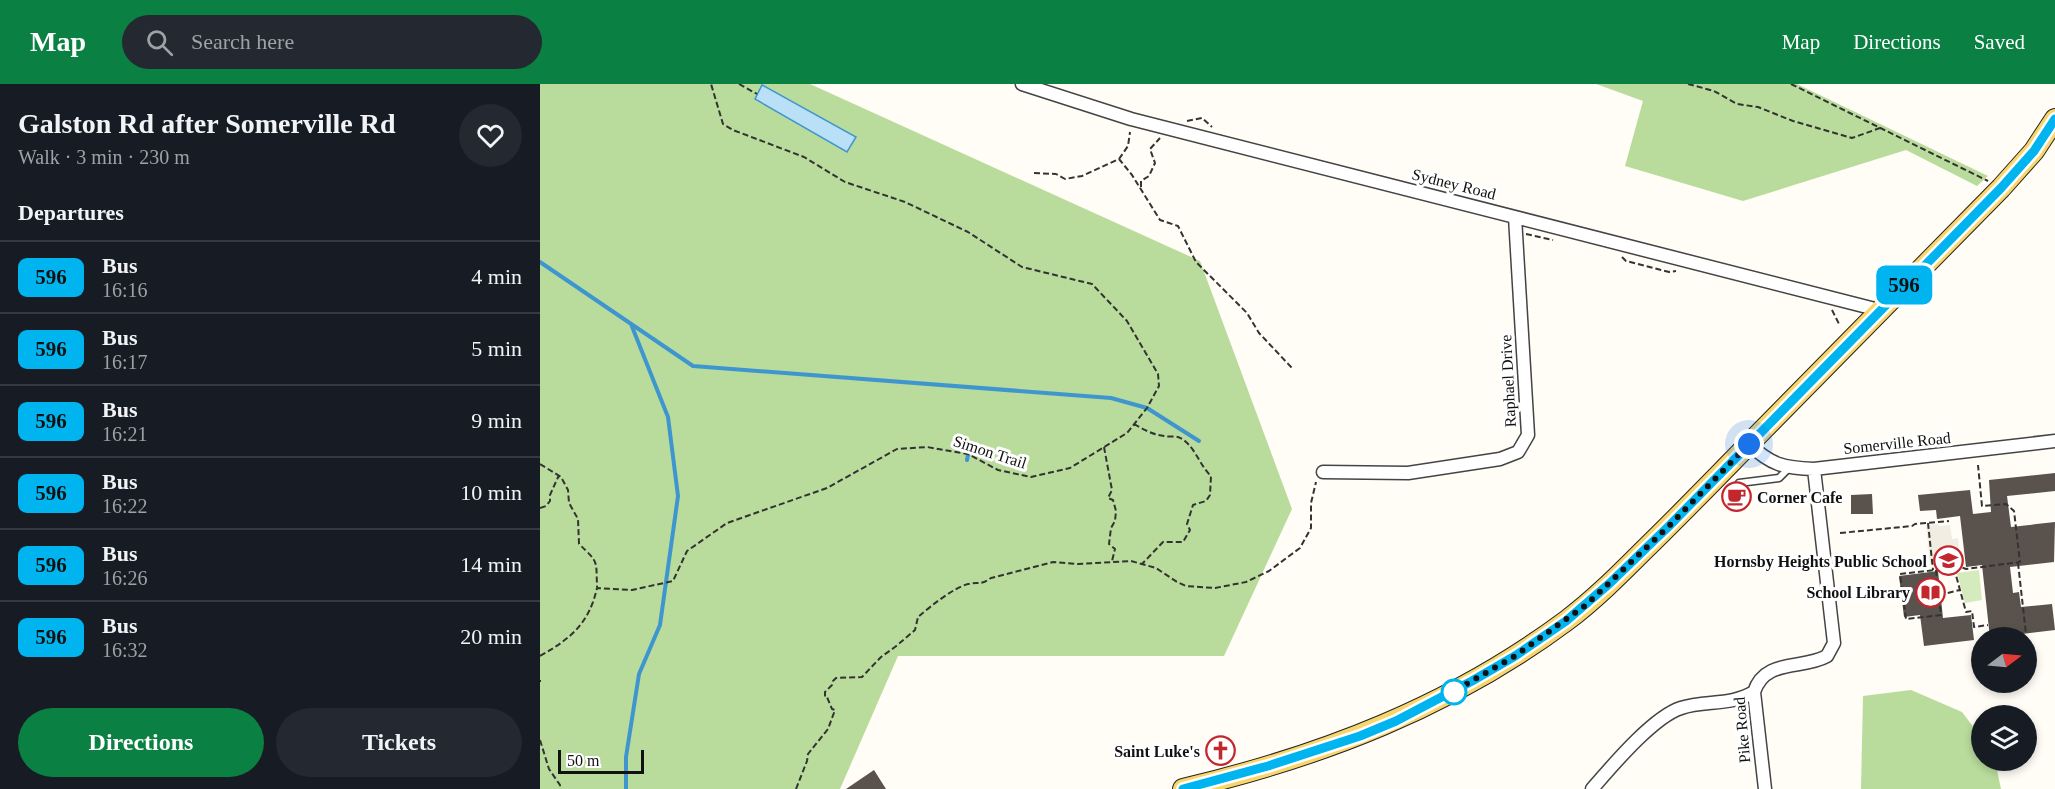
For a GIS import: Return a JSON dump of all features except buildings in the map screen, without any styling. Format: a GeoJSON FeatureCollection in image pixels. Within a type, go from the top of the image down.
{"type":"FeatureCollection","features":[{"type":"Feature","properties":{"kind":"main road"},"geometry":{"type":"LineString","coordinates":[[1183,789],[1251,771],[1360,736],[1430,705],[1515,656],[1566,621],[1610,583],[2001,188],[2034,151],[2055,119]]}},
{"type":"Feature","properties":{"kind":"street","name":"Sydney Road"},"geometry":{"type":"LineString","coordinates":[[1022,84],[1131,119],[1879,310]]}},
{"type":"Feature","properties":{"kind":"street","name":"Raphael Drive"},"geometry":{"type":"LineString","coordinates":[[1323,472],[1408,473],[1500,459],[1518,453],[1528,435],[1515,217]]}},
{"type":"Feature","properties":{"kind":"street","name":"Somerville Road"},"geometry":{"type":"LineString","coordinates":[[1749,444],[1764,458],[1789,468],[1814,469],[2055,441]]}},
{"type":"Feature","properties":{"kind":"street","name":"Pike Road"},"geometry":{"type":"LineString","coordinates":[[1765,789],[1754,692],[1760,678],[1775,668],[1820,660],[1827,656],[1834,643],[1814,469]]}},
{"type":"Feature","properties":{"kind":"street"},"geometry":{"type":"LineString","coordinates":[[1592,789],[1627,749],[1671,712],[1683,707],[1743,699],[1754,692]]}},
{"type":"Feature","properties":{"kind":"lane"},"geometry":{"type":"LineString","coordinates":[[1739,483],[1779,478],[1789,468]]}},
{"type":"Feature","properties":{"kind":"path","name":"Simon Trail"},"geometry":{"type":"LineString","coordinates":[[597,588],[632,590],[674,581],[687,551],[727,523],[827,488],[897,449],[927,447],[968,454],[998,470],[1031,477],[1070,468],[1127,433],[1147,408],[1159,386],[1158,374],[1127,321],[1092,284],[1022,267],[968,232],[905,202],[845,182],[804,157],[733,130],[723,124],[711,84]]}},
{"type":"Feature","properties":{"kind":"path"},"geometry":{"type":"LineString","coordinates":[[739,84],[757,94]]}},
{"type":"Feature","properties":{"kind":"path"},"geometry":{"type":"LineString","coordinates":[[1688,84],[1714,91],[1737,104],[1758,107],[1792,121],[1852,138],[1880,128]]}},
{"type":"Feature","properties":{"kind":"path"},"geometry":{"type":"LineString","coordinates":[[1791,84],[2001,188]]}},
{"type":"Feature","properties":{"kind":"path"},"geometry":{"type":"LineString","coordinates":[[1034,173],[1056,174],[1065,179],[1082,176],[1119,159],[1128,146],[1131,119]]}},
{"type":"Feature","properties":{"kind":"path"},"geometry":{"type":"LineString","coordinates":[[1141,190],[1141,181],[1149,176],[1155,164],[1150,149],[1159,141],[1162,127]]}},
{"type":"Feature","properties":{"kind":"path"},"geometry":{"type":"LineString","coordinates":[[1119,159],[1132,175],[1160,220],[1178,226],[1196,262],[1247,313],[1259,333],[1292,368]]}},
{"type":"Feature","properties":{"kind":"path"},"geometry":{"type":"LineString","coordinates":[[1134,424],[1162,436],[1179,437],[1191,447],[1200,465],[1211,476],[1210,495],[1206,501],[1193,505],[1187,524],[1190,530],[1183,542],[1163,542],[1142,564]]}},
{"type":"Feature","properties":{"kind":"path"},"geometry":{"type":"LineString","coordinates":[[1104,447],[1112,490],[1108,498],[1113,500],[1116,511],[1110,544],[1115,549],[1112,561]]}},
{"type":"Feature","properties":{"kind":"path"},"geometry":{"type":"LineString","coordinates":[[540,464],[559,475],[568,490],[569,503],[578,519],[579,544],[593,555],[597,566],[597,588],[594,604],[582,622],[566,641],[540,656]]}},
{"type":"Feature","properties":{"kind":"path"},"geometry":{"type":"LineString","coordinates":[[1978,465],[1983,506],[2006,504],[2014,511],[2025,627]]}},
{"type":"Feature","properties":{"kind":"path"},"geometry":{"type":"LineString","coordinates":[[796,789],[808,754],[828,729],[835,710],[825,697],[825,692],[832,685],[832,681],[836,678],[862,677],[881,657],[915,630],[918,617],[933,605],[967,585],[983,584],[991,578],[1053,562],[1078,564],[1131,561],[1156,568],[1186,586],[1215,588],[1246,582],[1269,571],[1300,548],[1311,528],[1311,503],[1315,483],[1323,472]]}},
{"type":"Feature","properties":{"kind":"path"},"geometry":{"type":"LineString","coordinates":[[540,508],[546,506],[550,501],[550,495],[559,475]]}},
{"type":"Feature","properties":{"kind":"path"},"geometry":{"type":"LineString","coordinates":[[1840,533],[1949,521]]}},
{"type":"Feature","properties":{"kind":"path"},"geometry":{"type":"LineString","coordinates":[[1928,523],[1935,570],[1939,595],[1941,615],[1905,619],[1900,574],[1935,570],[1954,568],[1966,569],[2018,563]]}},
{"type":"Feature","properties":{"kind":"path"},"geometry":{"type":"LineString","coordinates":[[1954,568],[1966,612],[1972,611],[1974,627],[1988,625]]}},
{"type":"Feature","properties":{"kind":"path"},"geometry":{"type":"LineString","coordinates":[[1939,595],[1960,590]]}},
{"type":"Feature","properties":{"kind":"path"},"geometry":{"type":"LineString","coordinates":[[540,740],[549,769],[561,788]]}},
{"type":"Feature","properties":{"kind":"green space"},"geometry":{"type":"Polygon","coordinates":[[[540,84],[810,84],[1200,261],[1292,509],[1224,656],[898,656],[840,789],[540,789],[540,84]]]}},
{"type":"Feature","properties":{"kind":"green space"},"geometry":{"type":"Polygon","coordinates":[[[1596,84],[1797,84],[1988,176],[1977,186],[1906,150],[1743,201],[1625,166],[1643,101],[1596,84]]]}},
{"type":"Feature","properties":{"kind":"green space"},"geometry":{"type":"Polygon","coordinates":[[[1979,570],[1982,600],[1965,603],[1957,573],[1979,570]]]}},
{"type":"Feature","properties":{"kind":"green space"},"geometry":{"type":"Polygon","coordinates":[[[1911,690],[1962,712],[1971,724],[1971,771],[1997,771],[2001,789],[1861,789],[1863,696],[1911,690]]]}},
{"type":"Feature","properties":{"kind":"shaded area"},"geometry":{"type":"Polygon","coordinates":[[[1938,524],[1938,526],[1950,525],[1952,539],[1958,538],[1960,561],[1930,564],[1926,525],[1938,524]]]}},
{"type":"Feature","properties":{"kind":"water"},"geometry":{"type":"Polygon","coordinates":[[[762,85],[856,137],[847,152],[755,99],[762,85]]]}},
{"type":"Feature","properties":{"kind":"waterway"},"geometry":{"type":"LineString","coordinates":[[540,262],[693,366],[1111,398],[1147,408],[1199,441]]}},
{"type":"Feature","properties":{"kind":"waterway"},"geometry":{"type":"LineString","coordinates":[[626,789],[626,757],[639,674],[660,625],[678,496],[668,417],[631,324]]}},
{"type":"Feature","properties":{"kind":"waterway"},"geometry":{"type":"LineString","coordinates":[[967,460],[968,455]]}},
{"type":"Feature","properties":{"kind":"bus line","name":"596"},"geometry":{"type":"LineString","coordinates":[[1183,789],[1268,766],[1360,736],[1396,721],[1430,705],[1515,656],[1566,621],[1610,583],[1669,526],[2001,188],[2034,151],[2055,119]]}},
{"type":"Feature","properties":{"kind":"place","name":"Corner Cafe"},"geometry":{"type":"Point","coordinates":[1736,497]}},
{"type":"Feature","properties":{"kind":"place","name":"Hornsby Heights Public School"},"geometry":{"type":"Point","coordinates":[1948,561]}},
{"type":"Feature","properties":{"kind":"place","name":"School Library"},"geometry":{"type":"Point","coordinates":[1931,592]}},
{"type":"Feature","properties":{"kind":"place","name":"Saint Luke's"},"geometry":{"type":"Point","coordinates":[1221,751]}},
{"type":"Feature","properties":{"kind":"route"},"geometry":{"type":"LineString","coordinates":[[1454,692],[1451,693],[1515,656],[1586,605],[1669,526],[1749,444]]}}]}
